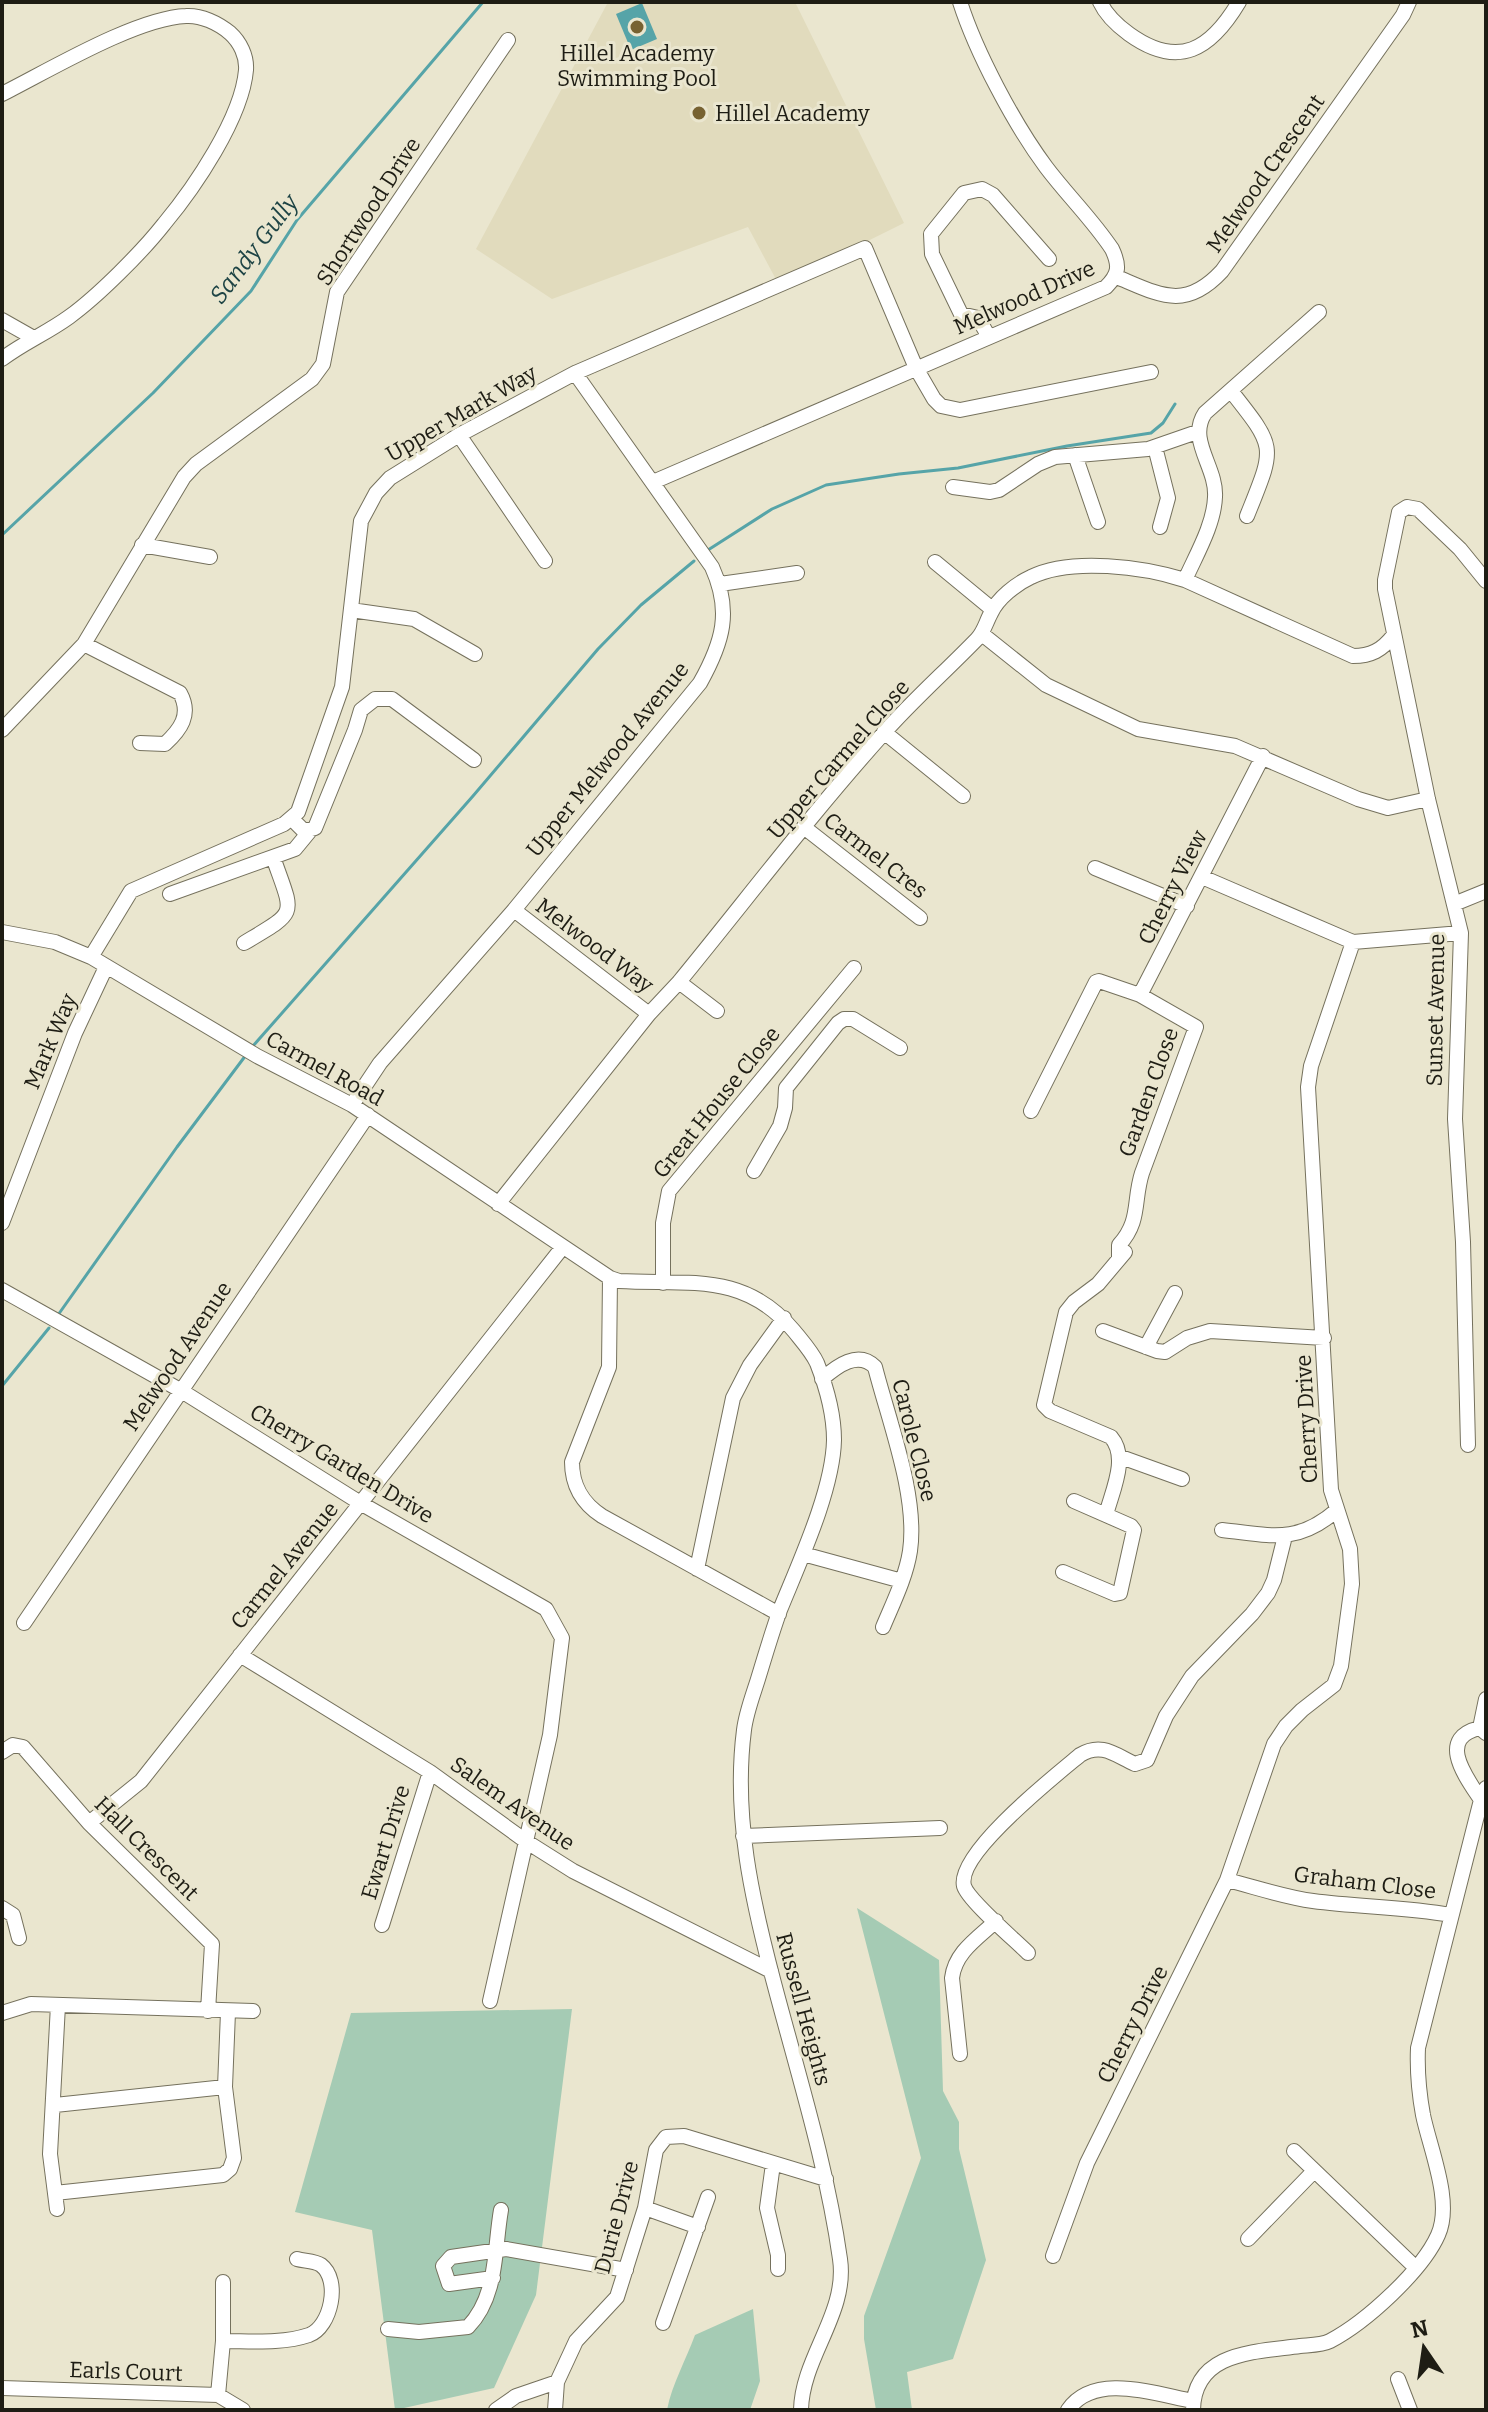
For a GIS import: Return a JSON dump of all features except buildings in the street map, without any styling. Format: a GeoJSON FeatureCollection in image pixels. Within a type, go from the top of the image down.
{"type":"FeatureCollection","features":[{"type":"Feature","properties":{"kind":"street","name":"Melwood Drive"},"geometry":{"type":"LineString","coordinates":[[653,482],[1106,287],[1117,277],[1118,263],[1112,249],[1023,133],[979,49],[960,2]]}},
{"type":"Feature","properties":{"kind":"street"},"geometry":{"type":"LineString","coordinates":[[1100,2],[1121,28],[1139,41],[1158,50],[1176,52],[1196,48],[1212,39],[1224,27],[1239,2]]}},
{"type":"Feature","properties":{"kind":"street","name":"Melwood Crescent"},"geometry":{"type":"LineString","coordinates":[[1117,277],[1163,297],[1192,294],[1211,283],[1403,15],[1409,2]]}},
{"type":"Feature","properties":{"kind":"street"},"geometry":{"type":"LineString","coordinates":[[2,94],[129,31],[185,16],[210,21],[226,29],[239,41],[246,70],[226,131],[197,180],[164,225],[70,316],[32,337],[2,359]]}},
{"type":"Feature","properties":{"kind":"street","name":"Shortwood Drive"},"geometry":{"type":"LineString","coordinates":[[2,730],[84,644],[175,489],[196,464],[312,379],[323,364],[337,292],[508,40]]}},
{"type":"Feature","properties":{"kind":"street"},"geometry":{"type":"LineString","coordinates":[[989,337],[978,318],[961,314],[932,254],[931,234],[964,193],[982,189],[993,195],[1049,259]]}},
{"type":"Feature","properties":{"kind":"street","name":"Upper Mark Way"},"geometry":{"type":"LineString","coordinates":[[292,819],[302,804],[342,687],[361,521],[367,507],[390,478],[459,435],[575,373],[865,248],[916,368]]}},
{"type":"Feature","properties":{"kind":"street"},"geometry":{"type":"LineString","coordinates":[[1185,580],[1212,514],[1215,497],[1214,479],[1197,432],[1205,413],[1319,312]]}},
{"type":"Feature","properties":{"kind":"street"},"geometry":{"type":"LineString","coordinates":[[2,320],[32,337]]}},
{"type":"Feature","properties":{"kind":"street"},"geometry":{"type":"LineString","coordinates":[[916,368],[941,406],[960,410],[1151,372]]}},
{"type":"Feature","properties":{"kind":"street","name":"Upper Melwood Avenue"},"geometry":{"type":"LineString","coordinates":[[352,1105],[380,1063],[514,910],[700,683],[722,636],[724,610],[720,584],[712,567],[575,373]]}},
{"type":"Feature","properties":{"kind":"street"},"geometry":{"type":"LineString","coordinates":[[1231,391],[1264,433],[1268,450],[1266,468],[1247,516]]}},
{"type":"Feature","properties":{"kind":"street"},"geometry":{"type":"LineString","coordinates":[[953,487],[990,492],[999,490],[1046,460],[1155,447],[1197,432]]}},
{"type":"Feature","properties":{"kind":"street"},"geometry":{"type":"LineString","coordinates":[[459,435],[545,561]]}},
{"type":"Feature","properties":{"kind":"street"},"geometry":{"type":"LineString","coordinates":[[1155,447],[1168,498],[1160,527]]}},
{"type":"Feature","properties":{"kind":"street"},"geometry":{"type":"LineString","coordinates":[[1075,455],[1098,522]]}},
{"type":"Feature","properties":{"kind":"street","name":"Sunset Avenue"},"geometry":{"type":"LineString","coordinates":[[1468,1445],[1463,1242],[1455,1119],[1461,933],[1393,636],[1385,580],[1399,512],[1407,507],[1418,509],[1460,549],[1486,581]]}},
{"type":"Feature","properties":{"kind":"street"},"geometry":{"type":"LineString","coordinates":[[142,545],[210,557]]}},
{"type":"Feature","properties":{"kind":"street"},"geometry":{"type":"LineString","coordinates":[[935,562],[992,609]]}},
{"type":"Feature","properties":{"kind":"street","name":"Upper Carmel Close"},"geometry":{"type":"LineString","coordinates":[[498,1204],[649,1014],[679,982],[884,732],[982,634],[992,609],[1006,594],[1032,576],[1066,568],[1146,570],[1185,580],[1353,656],[1372,654],[1384,647],[1393,636]]}},
{"type":"Feature","properties":{"kind":"street"},"geometry":{"type":"LineString","coordinates":[[720,584],[797,573]]}},
{"type":"Feature","properties":{"kind":"street"},"geometry":{"type":"LineString","coordinates":[[351,610],[414,619],[475,654]]}},
{"type":"Feature","properties":{"kind":"street"},"geometry":{"type":"LineString","coordinates":[[982,634],[1046,685],[1138,729],[1235,746],[1358,799],[1388,808],[1428,799]]}},
{"type":"Feature","properties":{"kind":"street"},"geometry":{"type":"LineString","coordinates":[[84,644],[180,693],[184,699],[185,718],[180,730],[165,744],[140,743]]}},
{"type":"Feature","properties":{"kind":"street"},"geometry":{"type":"LineString","coordinates":[[170,894],[301,845],[315,828],[361,710],[375,699],[392,699],[474,760]]}},
{"type":"Feature","properties":{"kind":"street"},"geometry":{"type":"LineString","coordinates":[[884,732],[963,796]]}},
{"type":"Feature","properties":{"kind":"street","name":"Cherry View"},"geometry":{"type":"LineString","coordinates":[[1140,995],[1263,756]]}},
{"type":"Feature","properties":{"kind":"street"},"geometry":{"type":"LineString","coordinates":[[91,957],[131,891],[292,819],[301,830],[309,832]]}},
{"type":"Feature","properties":{"kind":"street","name":"Carmel Cres"},"geometry":{"type":"LineString","coordinates":[[805,828],[920,918]]}},
{"type":"Feature","properties":{"kind":"street"},"geometry":{"type":"LineString","coordinates":[[244,943],[282,920],[288,910],[288,899],[273,857]]}},
{"type":"Feature","properties":{"kind":"street"},"geometry":{"type":"LineString","coordinates":[[1095,868],[1187,906]]}},
{"type":"Feature","properties":{"kind":"street"},"geometry":{"type":"LineString","coordinates":[[1202,877],[1353,942],[1461,933]]}},
{"type":"Feature","properties":{"kind":"street"},"geometry":{"type":"LineString","coordinates":[[1454,904],[1486,891]]}},
{"type":"Feature","properties":{"kind":"street","name":"Melwood Way"},"geometry":{"type":"LineString","coordinates":[[514,910],[649,1014]]}},
{"type":"Feature","properties":{"kind":"street","name":"Carmel Road"},"geometry":{"type":"LineString","coordinates":[[2,932],[55,942],[91,957],[257,1056],[352,1105],[610,1278]]}},
{"type":"Feature","properties":{"kind":"street","name":"Cherry Drive"},"geometry":{"type":"LineString","coordinates":[[1053,2256],[1087,2163],[1227,1880],[1274,1744],[1302,1710],[1334,1685],[1341,1666],[1352,1584],[1350,1549],[1331,1490],[1308,1087],[1311,1066],[1353,942]]}},
{"type":"Feature","properties":{"kind":"street","name":"Mark Way"},"geometry":{"type":"LineString","coordinates":[[2,1223],[75,1033],[106,967]]}},
{"type":"Feature","properties":{"kind":"street","name":"Great House Close"},"geometry":{"type":"LineString","coordinates":[[663,1283],[663,1223],[669,1191],[854,968]]}},
{"type":"Feature","properties":{"kind":"street"},"geometry":{"type":"LineString","coordinates":[[679,982],[717,1011]]}},
{"type":"Feature","properties":{"kind":"street"},"geometry":{"type":"LineString","coordinates":[[1031,1111],[1096,982],[1140,995]]}},
{"type":"Feature","properties":{"kind":"street","name":"Garden Close"},"geometry":{"type":"LineString","coordinates":[[1121,1457],[1111,1437],[1050,1411],[1044,1405],[1066,1312],[1098,1284],[1119,1257],[1119,1245],[1129,1234],[1135,1220],[1142,1173],[1197,1031],[1194,1023],[1140,995]]}},
{"type":"Feature","properties":{"kind":"street"},"geometry":{"type":"LineString","coordinates":[[754,1171],[780,1126],[786,1088],[838,1023],[850,1018],[900,1048]]}},
{"type":"Feature","properties":{"kind":"street"},"geometry":{"type":"LineString","coordinates":[[798,1035],[815,1049]]}},
{"type":"Feature","properties":{"kind":"street","name":"Melwood Avenue"},"geometry":{"type":"LineString","coordinates":[[24,1623],[368,1115]]}},
{"type":"Feature","properties":{"kind":"street","name":"Carmel Avenue"},"geometry":{"type":"LineString","coordinates":[[89,1823],[141,1781],[562,1248]]}},
{"type":"Feature","properties":{"kind":"street"},"geometry":{"type":"LineString","coordinates":[[697,1569],[733,1398],[750,1365],[784,1318],[767,1305],[732,1287],[713,1283],[619,1281],[610,1278],[609,1367],[572,1462],[572,1476],[586,1506],[697,1569],[779,1614]]}},
{"type":"Feature","properties":{"kind":"street","name":"Cherry Garden Drive"},"geometry":{"type":"LineString","coordinates":[[2,1290],[180,1390],[362,1504],[546,1609],[562,1638],[550,1735],[490,2001]]}},
{"type":"Feature","properties":{"kind":"street"},"geometry":{"type":"LineString","coordinates":[[1146,1347],[1175,1293]]}},
{"type":"Feature","properties":{"kind":"street","name":"Russell Heights"},"geometry":{"type":"LineString","coordinates":[[784,1318],[816,1360],[832,1419],[832,1459],[817,1515],[779,1614],[744,1725],[740,1770],[743,1836],[757,1917],[826,2179],[841,2262],[837,2303],[802,2389],[801,2410]]}},
{"type":"Feature","properties":{"kind":"street"},"geometry":{"type":"LineString","coordinates":[[1103,1331],[1165,1352],[1187,1338],[1210,1331],[1324,1338]]}},
{"type":"Feature","properties":{"kind":"street","name":"Carole Close"},"geometry":{"type":"LineString","coordinates":[[822,1379],[836,1367],[859,1359],[875,1367],[909,1497],[912,1526],[910,1553],[883,1627]]}},
{"type":"Feature","properties":{"kind":"street"},"geometry":{"type":"LineString","coordinates":[[1106,1515],[1121,1457],[1182,1479]]}},
{"type":"Feature","properties":{"kind":"street"},"geometry":{"type":"LineString","coordinates":[[1063,1572],[1115,1594],[1120,1593],[1134,1530],[1074,1501]]}},
{"type":"Feature","properties":{"kind":"street"},"geometry":{"type":"LineString","coordinates":[[1222,1530],[1285,1536],[1316,1527],[1337,1510]]}},
{"type":"Feature","properties":{"kind":"street"},"geometry":{"type":"LineString","coordinates":[[1028,1953],[965,1888],[968,1864],[1034,1791],[1088,1750],[1103,1749],[1135,1764],[1147,1760],[1166,1716],[1192,1676],[1268,1593],[1285,1536]]}},
{"type":"Feature","properties":{"kind":"street"},"geometry":{"type":"LineString","coordinates":[[803,1554],[902,1581]]}},
{"type":"Feature","properties":{"kind":"street","name":"Salem Avenue"},"geometry":{"type":"LineString","coordinates":[[240,1655],[430,1772],[573,1871],[771,1971]]}},
{"type":"Feature","properties":{"kind":"street"},"geometry":{"type":"LineString","coordinates":[[1068,2410],[1078,2397],[1101,2389],[1140,2391],[1193,2406],[1203,2374],[1217,2363],[1261,2352],[1328,2342],[1382,2304],[1416,2268],[1439,2234],[1443,2206],[1417,2068],[1426,2011],[1483,1794],[1462,1770],[1457,1746],[1468,1731],[1483,1731],[1486,1699]]}},
{"type":"Feature","properties":{"kind":"street","name":"Hall Crescent"},"geometry":{"type":"LineString","coordinates":[[2,1752],[13,1745],[23,1747],[89,1823],[212,1944],[208,2011]]}},
{"type":"Feature","properties":{"kind":"street","name":"Ewart Drive"},"geometry":{"type":"LineString","coordinates":[[382,1925],[430,1772]]}},
{"type":"Feature","properties":{"kind":"street"},"geometry":{"type":"LineString","coordinates":[[743,1836],[940,1828]]}},
{"type":"Feature","properties":{"kind":"street","name":"Graham Close"},"geometry":{"type":"LineString","coordinates":[[1227,1880],[1310,1901],[1411,1908],[1451,1915]]}},
{"type":"Feature","properties":{"kind":"street"},"geometry":{"type":"LineString","coordinates":[[2,1908],[13,1915],[19,1938]]}},
{"type":"Feature","properties":{"kind":"street"},"geometry":{"type":"LineString","coordinates":[[960,2054],[953,1967],[965,1950],[996,1921]]}},
{"type":"Feature","properties":{"kind":"street"},"geometry":{"type":"LineString","coordinates":[[2,2013],[31,2004],[253,2011]]}},
{"type":"Feature","properties":{"kind":"street"},"geometry":{"type":"LineString","coordinates":[[57,2209],[50,2154],[58,2005]]}},
{"type":"Feature","properties":{"kind":"street"},"geometry":{"type":"LineString","coordinates":[[55,2193],[223,2175],[230,2169],[234,2158],[225,2087],[228,2012]]}},
{"type":"Feature","properties":{"kind":"street"},"geometry":{"type":"LineString","coordinates":[[55,2105],[225,2087]]}},
{"type":"Feature","properties":{"kind":"street","name":"Durie Drive"},"geometry":{"type":"LineString","coordinates":[[555,2410],[557,2382],[576,2341],[617,2297],[645,2208],[656,2150],[666,2137],[684,2136],[826,2179]]}},
{"type":"Feature","properties":{"kind":"street"},"geometry":{"type":"LineString","coordinates":[[1294,2151],[1416,2268]]}},
{"type":"Feature","properties":{"kind":"street"},"geometry":{"type":"LineString","coordinates":[[773,2164],[767,2208],[778,2255],[778,2269]]}},
{"type":"Feature","properties":{"kind":"street"},"geometry":{"type":"LineString","coordinates":[[1248,2239],[1314,2171]]}},
{"type":"Feature","properties":{"kind":"street"},"geometry":{"type":"LineString","coordinates":[[663,2323],[708,2197]]}},
{"type":"Feature","properties":{"kind":"street"},"geometry":{"type":"LineString","coordinates":[[645,2208],[698,2227]]}},
{"type":"Feature","properties":{"kind":"street"},"geometry":{"type":"LineString","coordinates":[[388,2329],[419,2332],[468,2327],[483,2306],[493,2278],[501,2210]]}},
{"type":"Feature","properties":{"kind":"street"},"geometry":{"type":"LineString","coordinates":[[493,2278],[449,2284],[443,2266],[451,2257],[494,2250],[520,2251],[626,2270]]}},
{"type":"Feature","properties":{"kind":"street"},"geometry":{"type":"LineString","coordinates":[[223,2341],[285,2341],[313,2334],[326,2321],[332,2289],[328,2274],[320,2265],[297,2259]]}},
{"type":"Feature","properties":{"kind":"street"},"geometry":{"type":"LineString","coordinates":[[218,2395],[223,2341],[223,2282]]}},
{"type":"Feature","properties":{"kind":"street"},"geometry":{"type":"LineString","coordinates":[[1398,2379],[1410,2410]]}},
{"type":"Feature","properties":{"kind":"street"},"geometry":{"type":"LineString","coordinates":[[496,2410],[516,2396],[557,2382]]}},
{"type":"Feature","properties":{"kind":"street","name":"Earls Court"},"geometry":{"type":"LineString","coordinates":[[2,2388],[218,2395],[243,2410]]}},
{"type":"Feature","properties":{"kind":"shaded area","name":"Hillel Academy"},"geometry":{"type":"Polygon","coordinates":[[[795,2],[904,223],[779,285],[748,227],[552,299],[476,249],[607,4],[795,2]]]}},
{"type":"Feature","properties":{"kind":"green space"},"geometry":{"type":"Polygon","coordinates":[[[857,1908],[939,1960],[943,2091],[959,2122],[959,2149],[986,2260],[953,2359],[907,2372],[912,2410],[876,2410],[864,2339],[864,2316],[921,2158],[857,1908]]]}},
{"type":"Feature","properties":{"kind":"green space"},"geometry":{"type":"Polygon","coordinates":[[[572,2009],[536,2295],[494,2388],[395,2410],[372,2230],[295,2212],[351,2013],[572,2009]]]}},
{"type":"Feature","properties":{"kind":"green space"},"geometry":{"type":"Polygon","coordinates":[[[753,2309],[760,2381],[750,2410],[667,2410],[695,2335],[753,2309]]]}},
{"type":"Feature","properties":{"kind":"water","name":"Hillel Academy Swimming Pool"},"geometry":{"type":"Polygon","coordinates":[[[642,3],[657,39],[631,50],[616,14],[642,3]]]}},
{"type":"Feature","properties":{"kind":"waterway","name":"Sandy Gully"},"geometry":{"type":"LineString","coordinates":[[2,535],[153,393],[251,291],[297,220],[483,2]]}},
{"type":"Feature","properties":{"kind":"waterway"},"geometry":{"type":"LineString","coordinates":[[708,550],[772,509],[826,485],[958,468],[1151,433],[1163,423],[1175,404]]}},
{"type":"Feature","properties":{"kind":"waterway"},"geometry":{"type":"LineString","coordinates":[[253,1046],[598,649],[641,605],[694,561]]}},
{"type":"Feature","properties":{"kind":"waterway"},"geometry":{"type":"LineString","coordinates":[[58,1315],[246,1055]]}},
{"type":"Feature","properties":{"kind":"waterway"},"geometry":{"type":"LineString","coordinates":[[2,1386],[49,1328]]}},
{"type":"Feature","properties":{"kind":"place","name":"Hillel Academy Swimming Pool"},"geometry":{"type":"Point","coordinates":[637,27]}},
{"type":"Feature","properties":{"kind":"place","name":"Hillel Academy"},"geometry":{"type":"Point","coordinates":[699,113]}}]}
